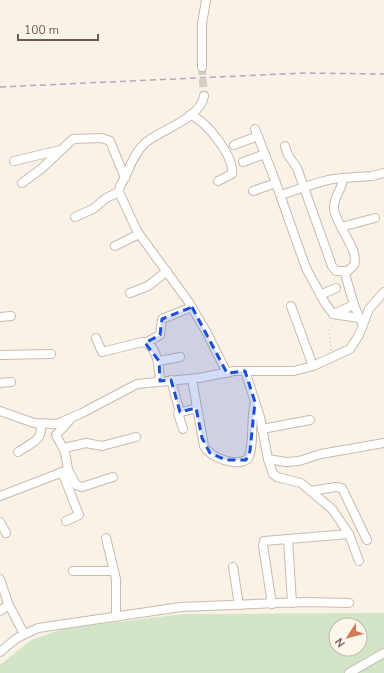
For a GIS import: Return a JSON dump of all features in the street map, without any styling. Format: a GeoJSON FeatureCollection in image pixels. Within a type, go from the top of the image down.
{"type":"FeatureCollection","features":[{"type":"Feature","properties":{"kind":"street"},"geometry":{"type":"LineString","coordinates":[[202,67],[202,24],[206,0]]}},
{"type":"Feature","properties":{"kind":"street"},"geometry":{"type":"LineString","coordinates":[[204,96],[202,103],[190,115],[177,125],[145,143],[136,154],[120,186],[119,192],[139,234],[192,307],[208,334],[227,373]]}},
{"type":"Feature","properties":{"kind":"street"},"geometry":{"type":"LineString","coordinates":[[190,115],[199,119],[214,134],[228,159],[232,174],[218,180]]}},
{"type":"Feature","properties":{"kind":"street"},"geometry":{"type":"LineString","coordinates":[[234,145],[256,133],[266,154],[306,268],[320,296],[335,315],[361,322]]}},
{"type":"Feature","properties":{"kind":"street"},"geometry":{"type":"LineString","coordinates":[[22,183],[41,169],[60,150],[75,138],[108,139],[111,142],[125,178]]}},
{"type":"Feature","properties":{"kind":"street"},"geometry":{"type":"LineString","coordinates":[[285,146],[288,155],[296,165],[333,268],[336,271],[347,271],[353,267],[356,260],[335,214],[334,202],[343,182],[342,178]]}},
{"type":"Feature","properties":{"kind":"street"},"geometry":{"type":"LineString","coordinates":[[14,161],[60,150]]}},
{"type":"Feature","properties":{"kind":"street"},"geometry":{"type":"LineString","coordinates":[[243,162],[266,154]]}},
{"type":"Feature","properties":{"kind":"street"},"geometry":{"type":"LineString","coordinates":[[281,195],[328,180],[372,176],[384,173]]}},
{"type":"Feature","properties":{"kind":"street"},"geometry":{"type":"LineString","coordinates":[[253,191],[276,183]]}},
{"type":"Feature","properties":{"kind":"street"},"geometry":{"type":"LineString","coordinates":[[75,217],[93,209],[106,198],[119,192]]}},
{"type":"Feature","properties":{"kind":"street"},"geometry":{"type":"LineString","coordinates":[[341,226],[375,218]]}},
{"type":"Feature","properties":{"kind":"street"},"geometry":{"type":"LineString","coordinates":[[115,246],[139,234]]}},
{"type":"Feature","properties":{"kind":"street"},"geometry":{"type":"LineString","coordinates":[[130,294],[148,286],[167,271]]}},
{"type":"Feature","properties":{"kind":"street"},"geometry":{"type":"LineString","coordinates":[[347,271],[345,275],[361,322]]}},
{"type":"Feature","properties":{"kind":"street"},"geometry":{"type":"LineString","coordinates":[[320,296],[336,288]]}},
{"type":"Feature","properties":{"kind":"street"},"geometry":{"type":"LineString","coordinates":[[0,411],[40,424],[57,424],[70,420],[137,384],[245,371],[294,371],[313,366],[350,350],[359,335],[361,322],[369,309],[384,292]]}},
{"type":"Feature","properties":{"kind":"street"},"geometry":{"type":"LineString","coordinates":[[335,315],[354,305]]}},
{"type":"Feature","properties":{"kind":"street"},"geometry":{"type":"LineString","coordinates":[[291,306],[313,366]]}},
{"type":"Feature","properties":{"kind":"street"},"geometry":{"type":"LineString","coordinates":[[96,338],[102,352],[145,343],[160,335],[162,319],[192,307]]}},
{"type":"Feature","properties":{"kind":"street"},"geometry":{"type":"LineString","coordinates":[[0,317],[11,316]]}},
{"type":"Feature","properties":{"kind":"street"},"geometry":{"type":"LineString","coordinates":[[145,343],[159,361],[160,381]]}},
{"type":"Feature","properties":{"kind":"street"},"geometry":{"type":"LineString","coordinates":[[0,354],[51,354]]}},
{"type":"Feature","properties":{"kind":"street"},"geometry":{"type":"LineString","coordinates":[[159,361],[180,357]]}},
{"type":"Feature","properties":{"kind":"street"},"geometry":{"type":"LineString","coordinates":[[245,371],[262,429],[270,469],[275,476],[296,481],[332,509],[349,534],[359,561]]}},
{"type":"Feature","properties":{"kind":"street"},"geometry":{"type":"LineString","coordinates":[[192,378],[204,446],[210,453],[226,460],[244,461],[249,456],[252,413],[255,402]]}},
{"type":"Feature","properties":{"kind":"street"},"geometry":{"type":"LineString","coordinates":[[171,380],[180,412],[178,414],[183,429]]}},
{"type":"Feature","properties":{"kind":"street"},"geometry":{"type":"LineString","coordinates":[[0,383],[11,382]]}},
{"type":"Feature","properties":{"kind":"street"},"geometry":{"type":"LineString","coordinates":[[180,412],[198,408]]}},
{"type":"Feature","properties":{"kind":"street"},"geometry":{"type":"LineString","coordinates":[[66,521],[76,518],[79,515],[65,471],[64,448],[56,434],[70,420]]}},
{"type":"Feature","properties":{"kind":"street"},"geometry":{"type":"LineString","coordinates":[[262,429],[310,420]]}},
{"type":"Feature","properties":{"kind":"street"},"geometry":{"type":"LineString","coordinates":[[18,452],[40,437],[42,431],[40,424]]}},
{"type":"Feature","properties":{"kind":"street"},"geometry":{"type":"LineString","coordinates":[[64,448],[86,443],[102,446],[136,437]]}},
{"type":"Feature","properties":{"kind":"street"},"geometry":{"type":"LineString","coordinates":[[268,459],[286,462],[299,461],[321,454],[384,443]]}},
{"type":"Feature","properties":{"kind":"street"},"geometry":{"type":"LineString","coordinates":[[65,471],[80,487],[113,477]]}},
{"type":"Feature","properties":{"kind":"street"},"geometry":{"type":"LineString","coordinates":[[0,496],[65,471]]}},
{"type":"Feature","properties":{"kind":"street"},"geometry":{"type":"LineString","coordinates":[[310,491],[336,487],[342,488],[367,540]]}},
{"type":"Feature","properties":{"kind":"street"},"geometry":{"type":"LineString","coordinates":[[0,522],[6,533]]}},
{"type":"Feature","properties":{"kind":"street"},"geometry":{"type":"LineString","coordinates":[[272,604],[263,542],[268,540],[349,534]]}},
{"type":"Feature","properties":{"kind":"street"},"geometry":{"type":"LineString","coordinates":[[106,538],[114,571],[117,594],[116,617]]}},
{"type":"Feature","properties":{"kind":"street"},"geometry":{"type":"LineString","coordinates":[[288,539],[292,603]]}},
{"type":"Feature","properties":{"kind":"street"},"geometry":{"type":"LineString","coordinates":[[233,567],[239,605]]}},
{"type":"Feature","properties":{"kind":"street"},"geometry":{"type":"LineString","coordinates":[[73,571],[114,571]]}},
{"type":"Feature","properties":{"kind":"street"},"geometry":{"type":"LineString","coordinates":[[0,579],[9,606],[24,634]]}},
{"type":"Feature","properties":{"kind":"street"},"geometry":{"type":"LineString","coordinates":[[0,652],[24,634],[38,628],[181,607],[292,603],[349,603]]}},
{"type":"Feature","properties":{"kind":"street"},"geometry":{"type":"LineString","coordinates":[[0,611],[9,606]]}},
{"type":"Feature","properties":{"kind":"street"},"geometry":{"type":"LineString","coordinates":[[352,672],[384,653]]}},
{"type":"Feature","properties":{"kind":"path"},"geometry":{"type":"LineString","coordinates":[[332,359],[329,331],[335,315]]}},
{"type":"Feature","properties":{"kind":"highlighted area"},"geometry":{"type":"Polygon","coordinates":[[[192,307],[227,373],[245,371],[255,402],[250,451],[246,460],[226,460],[210,453],[202,438],[196,408],[180,412],[171,380],[160,381],[159,361],[145,343],[160,335],[162,319],[192,307]]]}},
{"type":"Feature","properties":{"kind":"green space"},"geometry":{"type":"Polygon","coordinates":[[[384,613],[384,673],[0,673],[0,665],[31,640],[63,629],[183,614],[384,613]]]}},
{"type":"Feature","properties":{"kind":"tunnel"},"geometry":{"type":"LineString","coordinates":[[202,67],[204,96]]}},
{"type":"Feature","properties":{"kind":"railway"},"geometry":{"type":"LineString","coordinates":[[0,87],[304,73],[384,74]]}}]}
